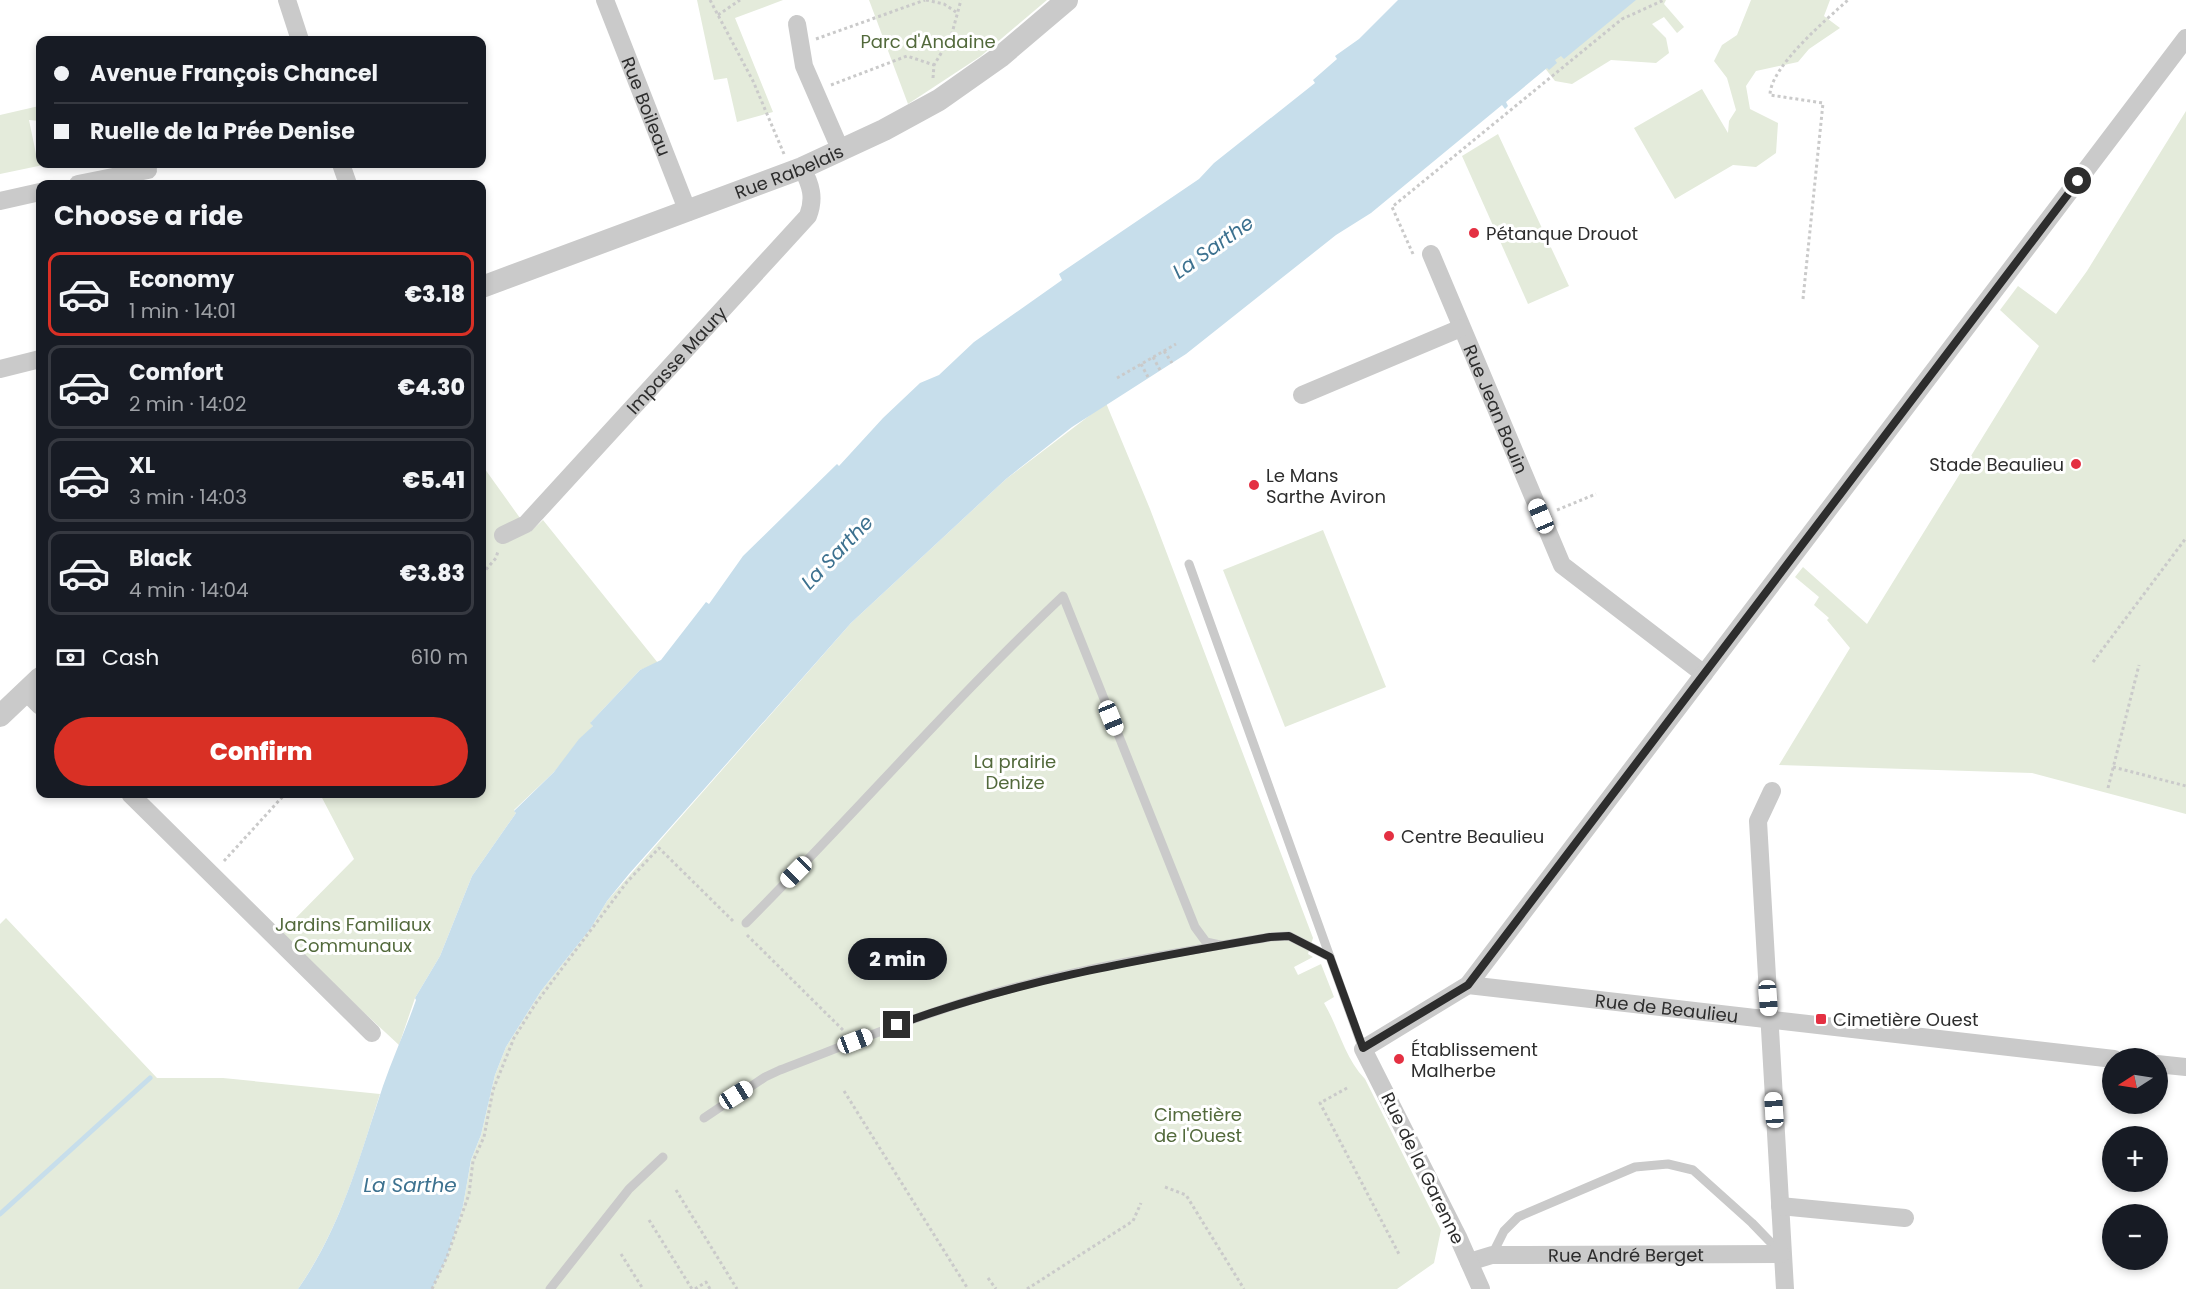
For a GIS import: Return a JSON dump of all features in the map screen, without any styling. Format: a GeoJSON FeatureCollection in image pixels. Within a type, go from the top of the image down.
{"type":"FeatureCollection","features":[{"type":"Feature","properties":{"kind":"street"},"geometry":{"type":"LineString","coordinates":[[287,0],[298,36]]}},
{"type":"Feature","properties":{"kind":"street","name":"Rue Boileau"},"geometry":{"type":"LineString","coordinates":[[605,0],[688,212]]}},
{"type":"Feature","properties":{"kind":"street","name":"Rue Rabelais"},"geometry":{"type":"LineString","coordinates":[[486,286],[688,212],[841,151],[939,100],[1000,57],[1067,0]]}},
{"type":"Feature","properties":{"kind":"street"},"geometry":{"type":"LineString","coordinates":[[797,24],[804,66],[841,151]]}},
{"type":"Feature","properties":{"kind":"street"},"geometry":{"type":"LineString","coordinates":[[1363,1048],[1468,985],[2186,38]]}},
{"type":"Feature","properties":{"kind":"street","name":"Impasse Maury"},"geometry":{"type":"LineString","coordinates":[[503,535],[526,524],[808,216],[813,202],[809,182],[797,170]]}},
{"type":"Feature","properties":{"kind":"street"},"geometry":{"type":"LineString","coordinates":[[104,180],[149,173]]}},
{"type":"Feature","properties":{"kind":"street"},"geometry":{"type":"LineString","coordinates":[[0,201],[36,193]]}},
{"type":"Feature","properties":{"kind":"street","name":"Rue Jean Bouin"},"geometry":{"type":"LineString","coordinates":[[1431,254],[1562,565],[1704,674]]}},
{"type":"Feature","properties":{"kind":"street"},"geometry":{"type":"LineString","coordinates":[[1302,395],[1461,328]]}},
{"type":"Feature","properties":{"kind":"street"},"geometry":{"type":"LineString","coordinates":[[0,369],[36,360]]}},
{"type":"Feature","properties":{"kind":"street"},"geometry":{"type":"LineString","coordinates":[[0,716],[36,692]]}},
{"type":"Feature","properties":{"kind":"street"},"geometry":{"type":"LineString","coordinates":[[1772,791],[1758,821],[1781,1254],[1785,1289]]}},
{"type":"Feature","properties":{"kind":"street"},"geometry":{"type":"LineString","coordinates":[[134,798],[372,1033]]}},
{"type":"Feature","properties":{"kind":"street","name":"Rue de Beaulieu"},"geometry":{"type":"LineString","coordinates":[[1468,985],[2102,1058]]}},
{"type":"Feature","properties":{"kind":"street","name":"Rue de la Garenne"},"geometry":{"type":"LineString","coordinates":[[1363,1048],[1481,1289]]}},
{"type":"Feature","properties":{"kind":"street"},"geometry":{"type":"LineString","coordinates":[[2168,1065],[2186,1067]]}},
{"type":"Feature","properties":{"kind":"street"},"geometry":{"type":"LineString","coordinates":[[1780,1206],[1905,1218]]}},
{"type":"Feature","properties":{"kind":"street","name":"Rue André Berget"},"geometry":{"type":"LineString","coordinates":[[1469,1262],[1492,1255],[1781,1254]]}},
{"type":"Feature","properties":{"kind":"lane"},"geometry":{"type":"LineString","coordinates":[[1189,564],[1363,1048]]}},
{"type":"Feature","properties":{"kind":"lane"},"geometry":{"type":"LineString","coordinates":[[745,927],[1018,639],[1063,596],[1195,927],[1206,942],[1220,945]]}},
{"type":"Feature","properties":{"kind":"lane"},"geometry":{"type":"LineString","coordinates":[[704,1118],[765,1077],[918,1017],[1020,986],[1154,956],[1289,936],[1330,957]]}},
{"type":"Feature","properties":{"kind":"lane"},"geometry":{"type":"LineString","coordinates":[[550,1289],[629,1190],[663,1157]]}},
{"type":"Feature","properties":{"kind":"lane"},"geometry":{"type":"LineString","coordinates":[[1492,1255],[1504,1231],[1518,1217],[1635,1167],[1668,1164],[1693,1170],[1752,1223],[1781,1254]]}},
{"type":"Feature","properties":{"kind":"path"},"geometry":{"type":"LineString","coordinates":[[710,0],[797,170]]}},
{"type":"Feature","properties":{"kind":"path"},"geometry":{"type":"LineString","coordinates":[[718,15],[740,0]]}},
{"type":"Feature","properties":{"kind":"path"},"geometry":{"type":"LineString","coordinates":[[801,45],[925,0],[944,4],[956,12]]}},
{"type":"Feature","properties":{"kind":"path"},"geometry":{"type":"LineString","coordinates":[[939,100],[933,80],[934,65],[951,37],[961,0]]}},
{"type":"Feature","properties":{"kind":"path"},"geometry":{"type":"LineString","coordinates":[[1431,254],[1416,260],[1392,207],[1622,19],[1664,0]]}},
{"type":"Feature","properties":{"kind":"path"},"geometry":{"type":"LineString","coordinates":[[1803,299],[1823,103],[1770,95],[1770,85],[1804,40],[1847,0]]}},
{"type":"Feature","properties":{"kind":"path"},"geometry":{"type":"LineString","coordinates":[[815,91],[907,56],[934,65]]}},
{"type":"Feature","properties":{"kind":"path"},"geometry":{"type":"LineString","coordinates":[[1117,378],[1176,344]]}},
{"type":"Feature","properties":{"kind":"path"},"geometry":{"type":"LineString","coordinates":[[1164,351],[1172,363]]}},
{"type":"Feature","properties":{"kind":"path"},"geometry":{"type":"LineString","coordinates":[[1153,357],[1161,370]]}},
{"type":"Feature","properties":{"kind":"path"},"geometry":{"type":"LineString","coordinates":[[1141,364],[1149,377]]}},
{"type":"Feature","properties":{"kind":"path"},"geometry":{"type":"LineString","coordinates":[[1541,516],[1596,494]]}},
{"type":"Feature","properties":{"kind":"path"},"geometry":{"type":"LineString","coordinates":[[486,569],[496,558],[503,535]]}},
{"type":"Feature","properties":{"kind":"path"},"geometry":{"type":"LineString","coordinates":[[2093,662],[2186,538]]}},
{"type":"Feature","properties":{"kind":"path"},"geometry":{"type":"LineString","coordinates":[[2108,788],[2139,665]]}},
{"type":"Feature","properties":{"kind":"path"},"geometry":{"type":"LineString","coordinates":[[2113,767],[2186,786]]}},
{"type":"Feature","properties":{"kind":"path"},"geometry":{"type":"LineString","coordinates":[[212,873],[281,798]]}},
{"type":"Feature","properties":{"kind":"path"},"geometry":{"type":"LineString","coordinates":[[432,1289],[447,1257],[469,1194],[473,1161],[484,1137],[493,1090],[514,1038],[536,1003],[627,882],[659,848],[736,924]]}},
{"type":"Feature","properties":{"kind":"path"},"geometry":{"type":"LineString","coordinates":[[745,927],[855,1041]]}},
{"type":"Feature","properties":{"kind":"path"},"geometry":{"type":"LineString","coordinates":[[1347,1089],[1320,1103],[1401,1256]]}},
{"type":"Feature","properties":{"kind":"path"},"geometry":{"type":"LineString","coordinates":[[844,1090],[968,1289]]}},
{"type":"Feature","properties":{"kind":"path"},"geometry":{"type":"LineString","coordinates":[[1165,1187],[1186,1195],[1244,1289]]}},
{"type":"Feature","properties":{"kind":"path"},"geometry":{"type":"LineString","coordinates":[[676,1190],[737,1289]]}},
{"type":"Feature","properties":{"kind":"path"},"geometry":{"type":"LineString","coordinates":[[1027,1289],[1133,1221],[1141,1203]]}},
{"type":"Feature","properties":{"kind":"path"},"geometry":{"type":"LineString","coordinates":[[649,1220],[694,1289],[706,1282],[710,1289]]}},
{"type":"Feature","properties":{"kind":"path"},"geometry":{"type":"LineString","coordinates":[[621,1254],[643,1289]]}},
{"type":"Feature","properties":{"kind":"path"},"geometry":{"type":"LineString","coordinates":[[988,1278],[996,1289]]}},
{"type":"Feature","properties":{"kind":"green space"},"geometry":{"type":"Polygon","coordinates":[[[697,0],[783,0],[735,18],[773,112],[737,122],[727,78],[714,80],[697,0]]]}},
{"type":"Feature","properties":{"kind":"green space","name":"Parc d'Andaine"},"geometry":{"type":"Polygon","coordinates":[[[869,0],[1047,0],[981,56],[908,104],[869,0]]]}},
{"type":"Feature","properties":{"kind":"green space"},"geometry":{"type":"Polygon","coordinates":[[[1620,0],[1666,0],[1664,4],[1684,27],[1677,33],[1664,17],[1652,24],[1666,38],[1669,53],[1656,63],[1611,60],[1572,84],[1555,81],[1541,63],[1620,0]]]}},
{"type":"Feature","properties":{"kind":"green space"},"geometry":{"type":"Polygon","coordinates":[[[1751,0],[1830,0],[1824,16],[1840,28],[1809,49],[1798,62],[1756,71],[1746,86],[1750,109],[1778,123],[1776,153],[1756,167],[1733,165],[1675,199],[1634,128],[1702,89],[1728,133],[1729,121],[1736,110],[1727,78],[1714,61],[1722,45],[1737,35],[1751,0]]]}},
{"type":"Feature","properties":{"kind":"green space"},"geometry":{"type":"Polygon","coordinates":[[[36,107],[36,121],[29,120],[36,154],[36,166],[0,174],[0,115],[36,107]]]}},
{"type":"Feature","properties":{"kind":"green space","name":"Stade Beaulieu"},"geometry":{"type":"Polygon","coordinates":[[[2186,111],[2186,814],[2032,773],[1779,765],[1850,648],[1827,620],[1829,618],[1814,605],[1819,597],[1795,577],[1803,567],[1867,624],[2039,346],[2000,310],[2018,286],[2056,314],[2087,271],[2186,111]]]}},
{"type":"Feature","properties":{"kind":"green space"},"geometry":{"type":"Polygon","coordinates":[[[1498,134],[1569,286],[1528,304],[1462,156],[1498,134]]]}},
{"type":"Feature","properties":{"kind":"green space","name":"La prairie Denize"},"geometry":{"type":"Polygon","coordinates":[[[1106,403],[1150,509],[1313,938],[1308,954],[1313,957],[1294,967],[1298,975],[1321,964],[1334,997],[1324,1003],[1347,1052],[1365,1079],[1441,1230],[1434,1263],[1397,1289],[432,1289],[447,1257],[463,1206],[471,1160],[481,1135],[495,1075],[506,1047],[541,991],[591,928],[607,901],[851,623],[1006,479],[1106,403]]]}},
{"type":"Feature","properties":{"kind":"green space","name":"Jardins Familiaux Communaux"},"geometry":{"type":"Polygon","coordinates":[[[486,471],[530,532],[543,520],[658,663],[640,670],[591,722],[593,726],[554,772],[514,810],[516,813],[472,876],[440,956],[415,998],[399,1045],[318,970],[282,932],[354,859],[322,798],[486,798],[486,471]]]}},
{"type":"Feature","properties":{"kind":"green space"},"geometry":{"type":"Polygon","coordinates":[[[1323,530],[1386,687],[1285,727],[1223,570],[1323,530]]]}},
{"type":"Feature","properties":{"kind":"green space"},"geometry":{"type":"Polygon","coordinates":[[[6,918],[157,1078],[223,1078],[380,1094],[337,1219],[313,1266],[298,1289],[0,1289],[0,924],[6,918]]]}},
{"type":"Feature","properties":{"kind":"water","name":"La Sarthe"},"geometry":{"type":"Polygon","coordinates":[[[1398,0],[1636,0],[1564,59],[1561,56],[1555,60],[1557,63],[1549,70],[1547,68],[1506,102],[1508,106],[1505,109],[1502,105],[1371,213],[1336,235],[1186,354],[1072,427],[1006,479],[851,623],[629,874],[607,901],[591,928],[541,991],[506,1047],[495,1075],[481,1135],[471,1160],[463,1206],[447,1257],[432,1289],[298,1289],[338,1216],[415,998],[440,956],[472,876],[516,813],[514,811],[554,772],[579,739],[593,726],[590,723],[640,670],[661,660],[706,602],[709,604],[743,556],[837,464],[839,466],[883,418],[920,383],[939,375],[974,342],[1062,280],[1059,274],[1199,179],[1214,163],[1315,83],[1313,80],[1337,59],[1335,56],[1359,39],[1398,0]]]}},
{"type":"Feature","properties":{"kind":"waterway"},"geometry":{"type":"LineString","coordinates":[[0,1214],[150,1078]]}},
{"type":"Feature","properties":{"kind":"place","name":"Pétanque Drouot"},"geometry":{"type":"Point","coordinates":[1474,233]}},
{"type":"Feature","properties":{"kind":"place","name":"Stade Beaulieu"},"geometry":{"type":"Point","coordinates":[2076,464]}},
{"type":"Feature","properties":{"kind":"place","name":"Le Mans Sarthe Aviron"},"geometry":{"type":"Point","coordinates":[1254,485]}},
{"type":"Feature","properties":{"kind":"place","name":"Centre Beaulieu"},"geometry":{"type":"Point","coordinates":[1389,836]}},
{"type":"Feature","properties":{"kind":"place","name":"Cimetière Ouest"},"geometry":{"type":"Point","coordinates":[1821,1019]}},
{"type":"Feature","properties":{"kind":"place","name":"Établissement Malherbe"},"geometry":{"type":"Point","coordinates":[1399,1059]}},
{"type":"Feature","properties":{"kind":"route"},"geometry":{"type":"LineString","coordinates":[[897,1025],[1020,986],[1154,956],[1270,937],[1289,936],[1330,957],[1363,1048],[1468,985],[2078,181]]}},
{"type":"Feature","properties":{"kind":"park label","name":"Cimetière de l'Ouest"},"geometry":{"type":"Point","coordinates":[1198,1124]}}]}
